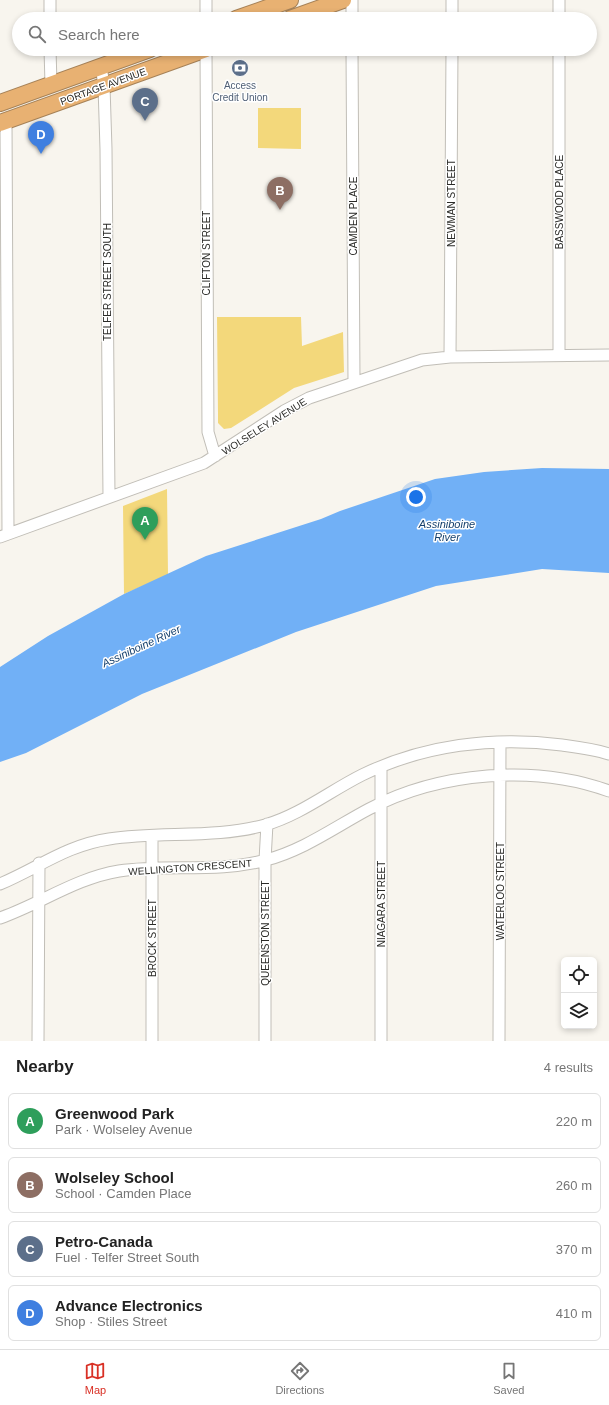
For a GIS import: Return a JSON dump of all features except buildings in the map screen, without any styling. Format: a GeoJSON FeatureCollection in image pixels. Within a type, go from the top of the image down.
{"type":"FeatureCollection","features":[{"type":"Feature","properties":{"kind":"highway"},"geometry":{"type":"LineString","coordinates":[[256,12],[290,0]]}},
{"type":"Feature","properties":{"kind":"highway"},"geometry":{"type":"LineString","coordinates":[[310,12],[343,0]]}},
{"type":"Feature","properties":{"kind":"highway","name":"PORTAGE AVENUE"},"geometry":{"type":"LineString","coordinates":[[0,103],[130,56]]}},
{"type":"Feature","properties":{"kind":"highway","name":"PORTAGE AVENUE"},"geometry":{"type":"LineString","coordinates":[[3,122],[187,56]]}},
{"type":"Feature","properties":{"kind":"street"},"geometry":{"type":"LineString","coordinates":[[50,0],[50,12]]}},
{"type":"Feature","properties":{"kind":"street"},"geometry":{"type":"LineString","coordinates":[[206,0],[206,12]]}},
{"type":"Feature","properties":{"kind":"street"},"geometry":{"type":"LineString","coordinates":[[352,0],[352,12]]}},
{"type":"Feature","properties":{"kind":"street"},"geometry":{"type":"LineString","coordinates":[[452,0],[452,12]]}},
{"type":"Feature","properties":{"kind":"street"},"geometry":{"type":"LineString","coordinates":[[559,0],[559,12]]}},
{"type":"Feature","properties":{"kind":"street"},"geometry":{"type":"LineString","coordinates":[[50,56],[51,84]]}},
{"type":"Feature","properties":{"kind":"street","name":"CLIFTON STREET"},"geometry":{"type":"LineString","coordinates":[[206,56],[208,432],[215,456]]}},
{"type":"Feature","properties":{"kind":"street","name":"CAMDEN PLACE"},"geometry":{"type":"LineString","coordinates":[[352,56],[354,382]]}},
{"type":"Feature","properties":{"kind":"street","name":"NEWMAN STREET"},"geometry":{"type":"LineString","coordinates":[[450,357],[452,56]]}},
{"type":"Feature","properties":{"kind":"street","name":"BASSWOOD PLACE"},"geometry":{"type":"LineString","coordinates":[[559,56],[559,356]]}},
{"type":"Feature","properties":{"kind":"street","name":"TELFER STREET SOUTH"},"geometry":{"type":"LineString","coordinates":[[101,66],[104,86],[109,497]]}},
{"type":"Feature","properties":{"kind":"street"},"geometry":{"type":"LineString","coordinates":[[3,122],[4,535]]}},
{"type":"Feature","properties":{"kind":"street","name":"WOLSELEY AVENUE"},"geometry":{"type":"LineString","coordinates":[[4,535],[204,463],[300,402],[354,382],[422,360],[450,357],[609,355]]}},
{"type":"Feature","properties":{"kind":"street"},"geometry":{"type":"LineString","coordinates":[[0,884],[65,851],[99,840],[226,833],[267,824],[286,817],[345,784],[381,767],[410,756],[441,749],[500,742],[531,741],[576,747],[609,754]]}},
{"type":"Feature","properties":{"kind":"street","name":"WATERLOO STREET"},"geometry":{"type":"LineString","coordinates":[[499,1041],[500,742]]}},
{"type":"Feature","properties":{"kind":"street","name":"NIAGARA STREET"},"geometry":{"type":"LineString","coordinates":[[380,1041],[381,767]]}},
{"type":"Feature","properties":{"kind":"street","name":"WELLINGTON CRESCENT"},"geometry":{"type":"LineString","coordinates":[[0,918],[86,880],[117,872],[152,869],[215,867],[265,860],[301,847],[381,803],[441,783],[465,778],[500,774],[550,777],[598,787],[609,791]]}},
{"type":"Feature","properties":{"kind":"street","name":"QUEENSTON STREET"},"geometry":{"type":"LineString","coordinates":[[265,1041],[265,860],[267,824]]}},
{"type":"Feature","properties":{"kind":"street","name":"BROCK STREET"},"geometry":{"type":"LineString","coordinates":[[152,836],[152,1041]]}},
{"type":"Feature","properties":{"kind":"street"},"geometry":{"type":"LineString","coordinates":[[38,1041],[39,863]]}},
{"type":"Feature","properties":{"kind":"shaded area"},"geometry":{"type":"Polygon","coordinates":[[[258,108],[301,108],[301,149],[258,148],[258,108]]]}},
{"type":"Feature","properties":{"kind":"shaded area"},"geometry":{"type":"Polygon","coordinates":[[[217,317],[301,317],[302,346],[343,332],[344,372],[294,388],[231,428],[224,429],[218,423],[217,317]]]}},
{"type":"Feature","properties":{"kind":"shaded area"},"geometry":{"type":"Polygon","coordinates":[[[167,489],[168,575],[124,594],[123,506],[167,489]]]}},
{"type":"Feature","properties":{"kind":"water","name":"Assiniboine River"},"geometry":{"type":"Polygon","coordinates":[[[542,468],[609,469],[609,573],[542,569],[436,586],[296,632],[142,694],[26,753],[0,762],[0,667],[48,636],[124,594],[206,556],[321,519],[340,511],[435,479],[484,472],[542,468]]]}},
{"type":"Feature","properties":{"kind":"place","name":"Access Credit Union"},"geometry":{"type":"Point","coordinates":[240,68]}},
{"type":"Feature","properties":{"kind":"place","name":"Petro-Canada"},"geometry":{"type":"Point","coordinates":[145,121]}},
{"type":"Feature","properties":{"kind":"place","name":"Advance Electronics"},"geometry":{"type":"Point","coordinates":[41,154]}},
{"type":"Feature","properties":{"kind":"place","name":"Wolseley School"},"geometry":{"type":"Point","coordinates":[280,210]}},
{"type":"Feature","properties":{"kind":"place","name":"Greenwood Park"},"geometry":{"type":"Point","coordinates":[145,540]}}]}
